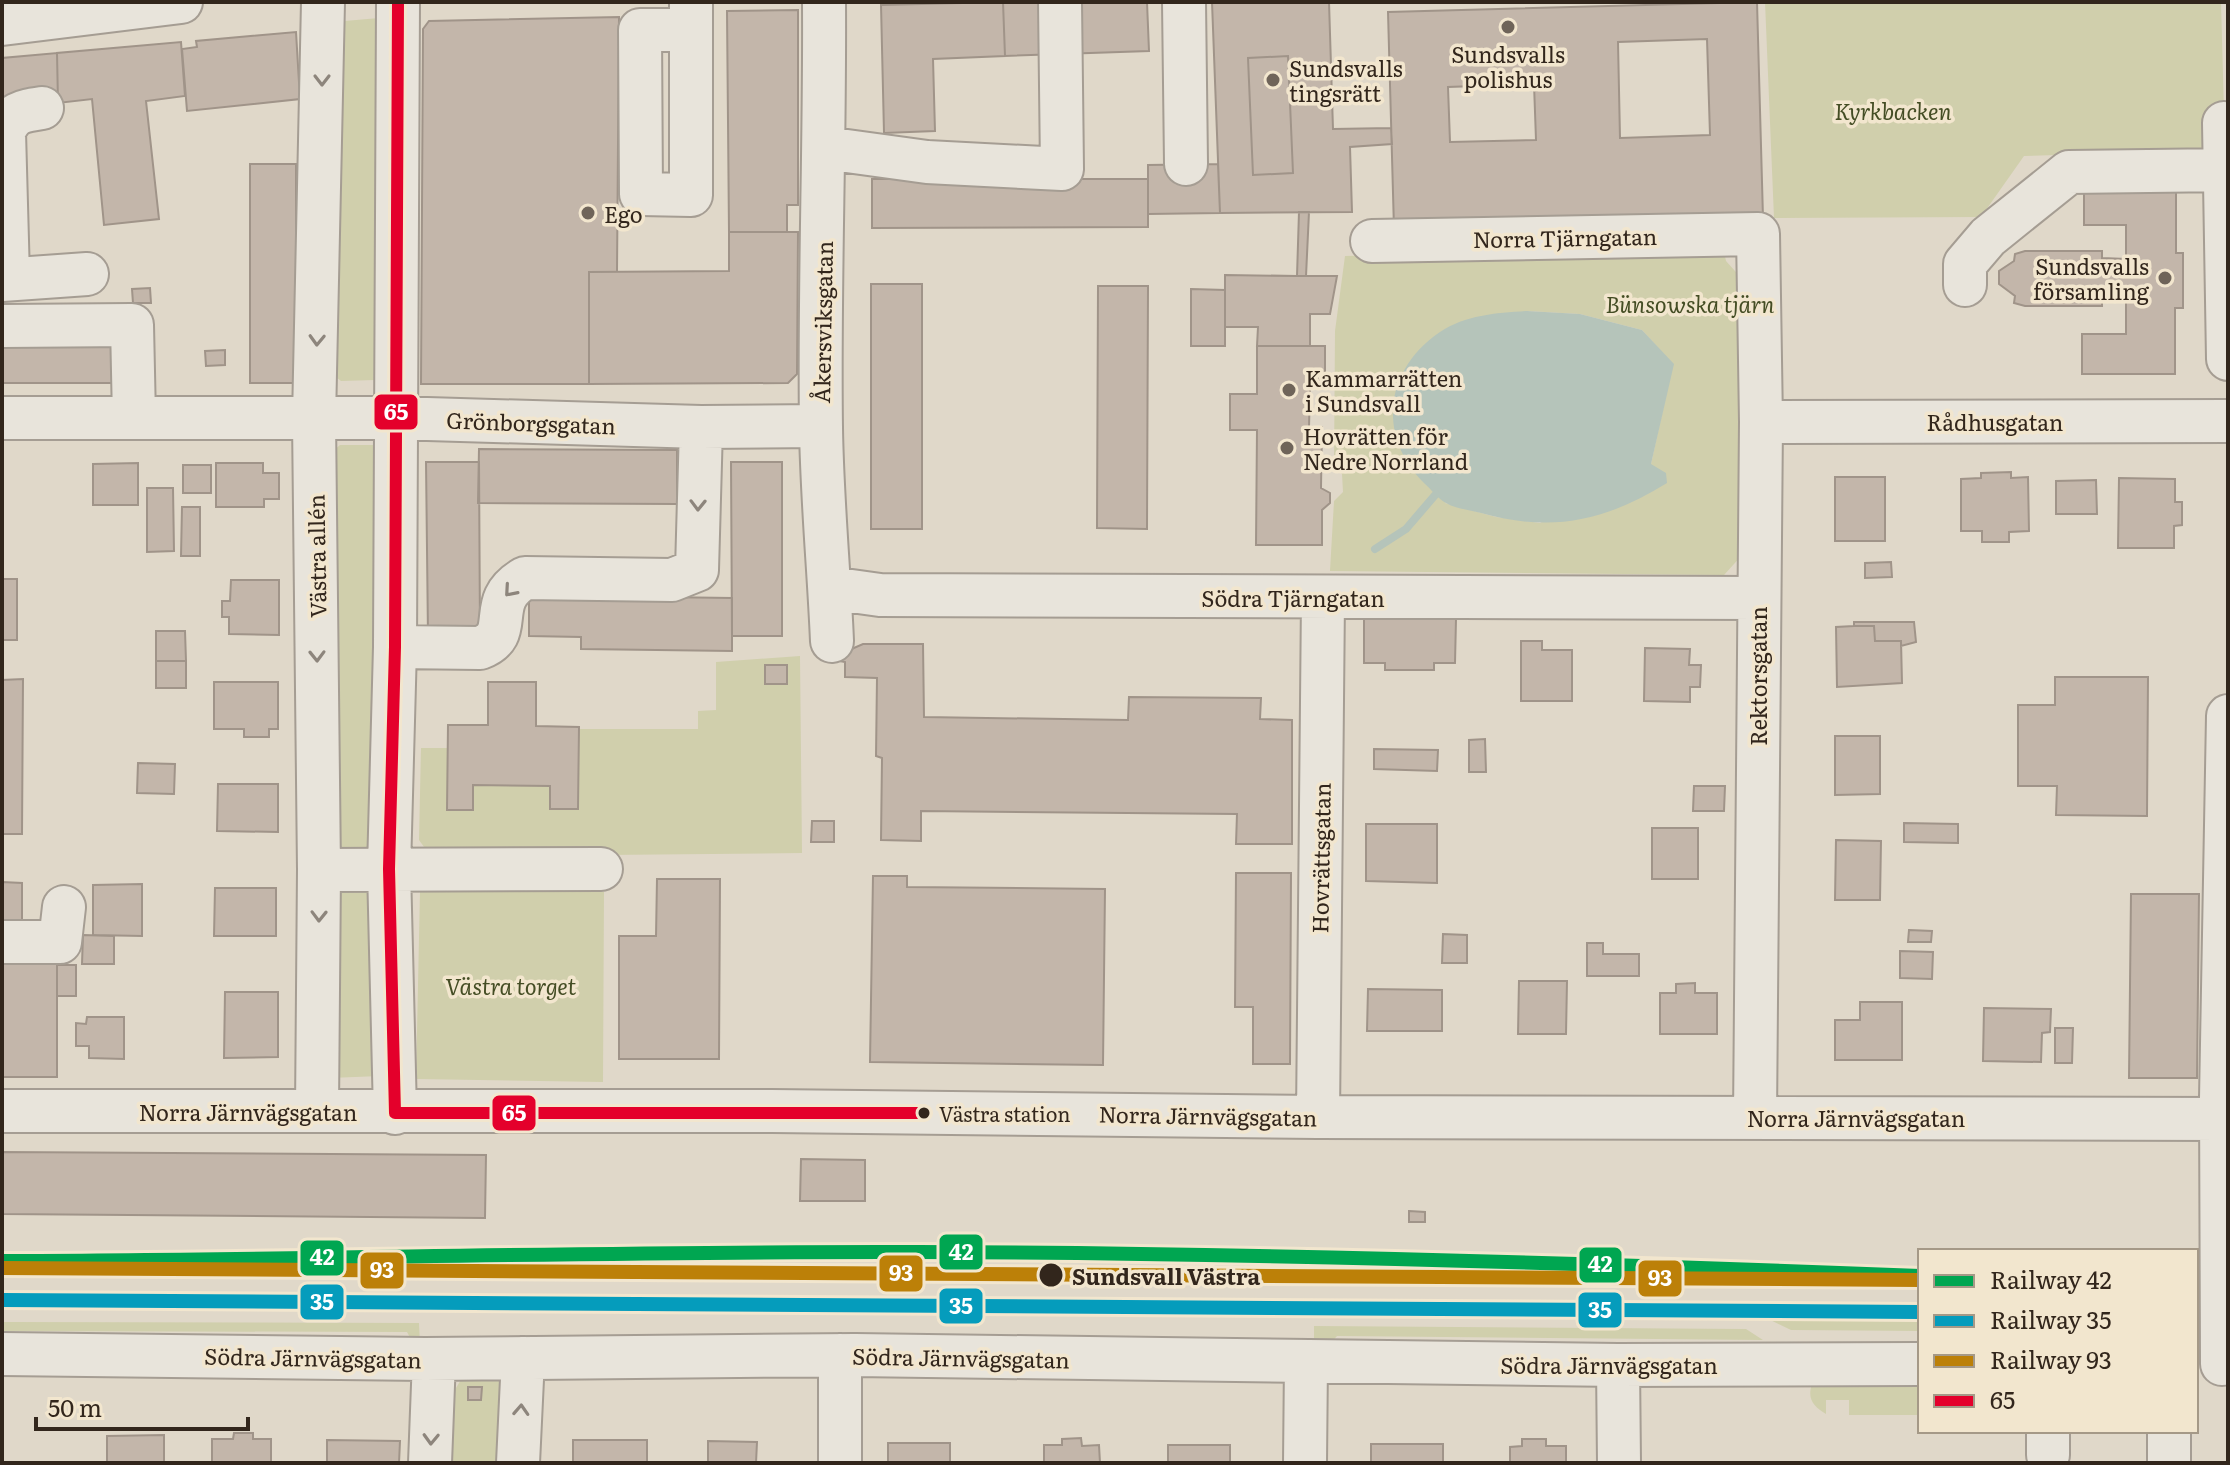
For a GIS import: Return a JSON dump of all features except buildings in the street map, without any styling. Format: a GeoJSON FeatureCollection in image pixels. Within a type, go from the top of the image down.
{"type":"FeatureCollection","features":[{"type":"Feature","properties":{"kind":"street"},"geometry":{"type":"LineString","coordinates":[[2,24],[181,2]]}},
{"type":"Feature","properties":{"kind":"street","name":"Västra allén"},"geometry":{"type":"LineString","coordinates":[[317,1110],[319,870],[314,419],[323,2]]}},
{"type":"Feature","properties":{"kind":"street"},"geometry":{"type":"LineString","coordinates":[[395,1113],[389,869],[395,647],[398,2]]}},
{"type":"Feature","properties":{"kind":"street","name":"Åkersviksgatan"},"geometry":{"type":"LineString","coordinates":[[824,2],[821,426],[825,564],[830,588],[832,641]]}},
{"type":"Feature","properties":{"kind":"street"},"geometry":{"type":"LineString","coordinates":[[825,148],[927,162],[1062,169],[1060,2]]}},
{"type":"Feature","properties":{"kind":"street"},"geometry":{"type":"LineString","coordinates":[[1184,2],[1186,164]]}},
{"type":"Feature","properties":{"kind":"street"},"geometry":{"type":"LineString","coordinates":[[42,108],[21,111],[10,118],[4,132],[5,278],[87,274]]}},
{"type":"Feature","properties":{"kind":"street"},"geometry":{"type":"LineString","coordinates":[[2224,123],[2228,359]]}},
{"type":"Feature","properties":{"kind":"street"},"geometry":{"type":"LineString","coordinates":[[1965,285],[1965,264],[1988,237],[2069,172],[2227,170]]}},
{"type":"Feature","properties":{"kind":"street","name":"Norra Tjärngatan"},"geometry":{"type":"LineString","coordinates":[[1372,241],[1758,234]]}},
{"type":"Feature","properties":{"kind":"street","name":"Rektorsgatan"},"geometry":{"type":"LineString","coordinates":[[1755,1118],[1757,598],[1761,422],[1758,234]]}},
{"type":"Feature","properties":{"kind":"street"},"geometry":{"type":"LineString","coordinates":[[2,326],[132,325],[134,418]]}},
{"type":"Feature","properties":{"kind":"street","name":"Grönborgsgatan"},"geometry":{"type":"LineString","coordinates":[[2,418],[394,418],[701,427],[821,426]]}},
{"type":"Feature","properties":{"kind":"street","name":"Rådhusgatan"},"geometry":{"type":"LineString","coordinates":[[1761,422],[2228,421]]}},
{"type":"Feature","properties":{"kind":"street"},"geometry":{"type":"LineString","coordinates":[[395,647],[480,648],[493,643],[499,637],[501,603],[510,586],[525,578],[672,580],[697,570],[701,427]]}},
{"type":"Feature","properties":{"kind":"street","name":"Södra Tjärngatan"},"geometry":{"type":"LineString","coordinates":[[830,588],[880,595],[1757,598]]}},
{"type":"Feature","properties":{"kind":"street","name":"Hovrättsgatan"},"geometry":{"type":"LineString","coordinates":[[1318,1117],[1323,598]]}},
{"type":"Feature","properties":{"kind":"street"},"geometry":{"type":"LineString","coordinates":[[2215,1364],[2226,1242],[2222,1119],[2228,716]]}},
{"type":"Feature","properties":{"kind":"street"},"geometry":{"type":"LineString","coordinates":[[319,870],[601,869]]}},
{"type":"Feature","properties":{"kind":"street"},"geometry":{"type":"LineString","coordinates":[[2,942],[60,942],[64,907]]}},
{"type":"Feature","properties":{"kind":"street","name":"Norra Järnvägsgatan"},"geometry":{"type":"LineString","coordinates":[[2,1111],[772,1111],[1318,1117],[2222,1119]]}},
{"type":"Feature","properties":{"kind":"street","name":"Södra Järnvägsgatan"},"geometry":{"type":"LineString","coordinates":[[2,1354],[434,1359],[840,1355],[1618,1365],[1918,1364]]}},
{"type":"Feature","properties":{"kind":"street"},"geometry":{"type":"LineString","coordinates":[[840,1355],[840,1463]]}},
{"type":"Feature","properties":{"kind":"street"},"geometry":{"type":"LineString","coordinates":[[518,1463],[523,1358]]}},
{"type":"Feature","properties":{"kind":"street"},"geometry":{"type":"LineString","coordinates":[[430,1463],[434,1359]]}},
{"type":"Feature","properties":{"kind":"street"},"geometry":{"type":"LineString","coordinates":[[1305,1463],[1306,1361]]}},
{"type":"Feature","properties":{"kind":"street"},"geometry":{"type":"LineString","coordinates":[[1618,1365],[1619,1463]]}},
{"type":"Feature","properties":{"kind":"street"},"geometry":{"type":"LineString","coordinates":[[2169,1433],[2169,1463]]}},
{"type":"Feature","properties":{"kind":"green space","name":"Kyrkbacken"},"geometry":{"type":"Polygon","coordinates":[[[1765,2],[2221,2],[2225,150],[2024,156],[1981,217],[1774,218],[1765,2]]]}},
{"type":"Feature","properties":{"kind":"green space"},"geometry":{"type":"Polygon","coordinates":[[[379,18],[383,373],[375,380],[341,381],[331,373],[333,22],[379,18]]]}},
{"type":"Feature","properties":{"kind":"green space","name":"Bünsowska tjärn"},"geometry":{"type":"Polygon","coordinates":[[[1723,247],[1726,261],[1744,281],[1744,553],[1724,575],[1330,571],[1334,501],[1343,492],[1342,474],[1334,467],[1335,331],[1345,256],[1723,247]],[[1527,311],[1445,503],[1496,517],[1540,523],[1651,464],[1673,364],[1642,330],[1580,314],[1527,311]]]}},
{"type":"Feature","properties":{"kind":"green space"},"geometry":{"type":"Polygon","coordinates":[[[340,445],[381,445],[373,856],[338,857],[334,450],[340,445]]]}},
{"type":"Feature","properties":{"kind":"green space"},"geometry":{"type":"Polygon","coordinates":[[[800,656],[802,853],[605,855],[427,851],[419,840],[421,748],[448,748],[447,810],[473,810],[473,785],[550,786],[550,809],[577,809],[579,729],[698,729],[698,711],[716,710],[716,662],[800,656]]]}},
{"type":"Feature","properties":{"kind":"green space"},"geometry":{"type":"Polygon","coordinates":[[[375,889],[380,1076],[330,1078],[337,891],[375,889]]]}},
{"type":"Feature","properties":{"kind":"green space","name":"Västra torget"},"geometry":{"type":"Polygon","coordinates":[[[420,891],[604,892],[603,1082],[416,1079],[420,891]]]}},
{"type":"Feature","properties":{"kind":"green space"},"geometry":{"type":"Polygon","coordinates":[[[1760,1315],[1918,1317],[1918,1331],[1791,1330],[1760,1315]]]}},
{"type":"Feature","properties":{"kind":"green space"},"geometry":{"type":"Polygon","coordinates":[[[2,1322],[419,1323],[420,1345],[413,1343],[407,1332],[2,1331],[2,1322]]]}},
{"type":"Feature","properties":{"kind":"green space"},"geometry":{"type":"Polygon","coordinates":[[[1314,1326],[1746,1329],[1763,1340],[1337,1336],[1329,1345],[1314,1345],[1314,1326]]]}},
{"type":"Feature","properties":{"kind":"green space"},"geometry":{"type":"Polygon","coordinates":[[[462,1378],[504,1379],[507,1463],[449,1463],[453,1393],[462,1378]]]}},
{"type":"Feature","properties":{"kind":"green space"},"geometry":{"type":"Polygon","coordinates":[[[1812,1384],[1918,1384],[1918,1415],[1849,1415],[1849,1400],[1826,1400],[1826,1414],[1812,1402],[1812,1384]]]}},
{"type":"Feature","properties":{"kind":"shaded area","name":"Bünsowska tjärn"},"geometry":{"type":"Polygon","coordinates":[[[1527,311],[1580,314],[1642,330],[1674,364],[1651,464],[1666,473],[1667,483],[1622,507],[1600,514],[1578,520],[1531,522],[1450,505],[1437,496],[1409,465],[1399,445],[1393,404],[1407,365],[1421,347],[1450,326],[1482,316],[1527,311]]]}},
{"type":"Feature","properties":{"kind":"waterway"},"geometry":{"type":"LineString","coordinates":[[1375,549],[1406,529],[1436,494]]}},
{"type":"Feature","properties":{"kind":"rail line","name":"42"},"geometry":{"type":"LineString","coordinates":[[2,1261],[918,1252],[1419,1260],[1918,1276]]}},
{"type":"Feature","properties":{"kind":"rail line","name":"93"},"geometry":{"type":"LineString","coordinates":[[2,1268],[1918,1280]]}},
{"type":"Feature","properties":{"kind":"rail line","name":"35"},"geometry":{"type":"LineString","coordinates":[[2,1300],[1918,1312]]}},
{"type":"Feature","properties":{"kind":"transit line","name":"65"},"geometry":{"type":"LineString","coordinates":[[398,2],[395,647],[389,869],[395,1113],[924,1113]]}},
{"type":"Feature","properties":{"kind":"place","name":"Sundsvalls polishus"},"geometry":{"type":"Point","coordinates":[1508,27]}},
{"type":"Feature","properties":{"kind":"place","name":"Sundsvalls tingsrätt"},"geometry":{"type":"Point","coordinates":[1273,80]}},
{"type":"Feature","properties":{"kind":"place","name":"Ego"},"geometry":{"type":"Point","coordinates":[588,213]}},
{"type":"Feature","properties":{"kind":"place","name":"Sundsvalls församling"},"geometry":{"type":"Point","coordinates":[2165,278]}},
{"type":"Feature","properties":{"kind":"place","name":"Kammarrätten i Sundsvall"},"geometry":{"type":"Point","coordinates":[1289,390]}},
{"type":"Feature","properties":{"kind":"place","name":"Hovrätten för Nedre Norrland"},"geometry":{"type":"Point","coordinates":[1287,448]}},
{"type":"Feature","properties":{"kind":"place","name":"Västra station"},"geometry":{"type":"Point","coordinates":[924,1113]}},
{"type":"Feature","properties":{"kind":"place","name":"Sundsvall Västra"},"geometry":{"type":"Point","coordinates":[1051,1275]}}]}
